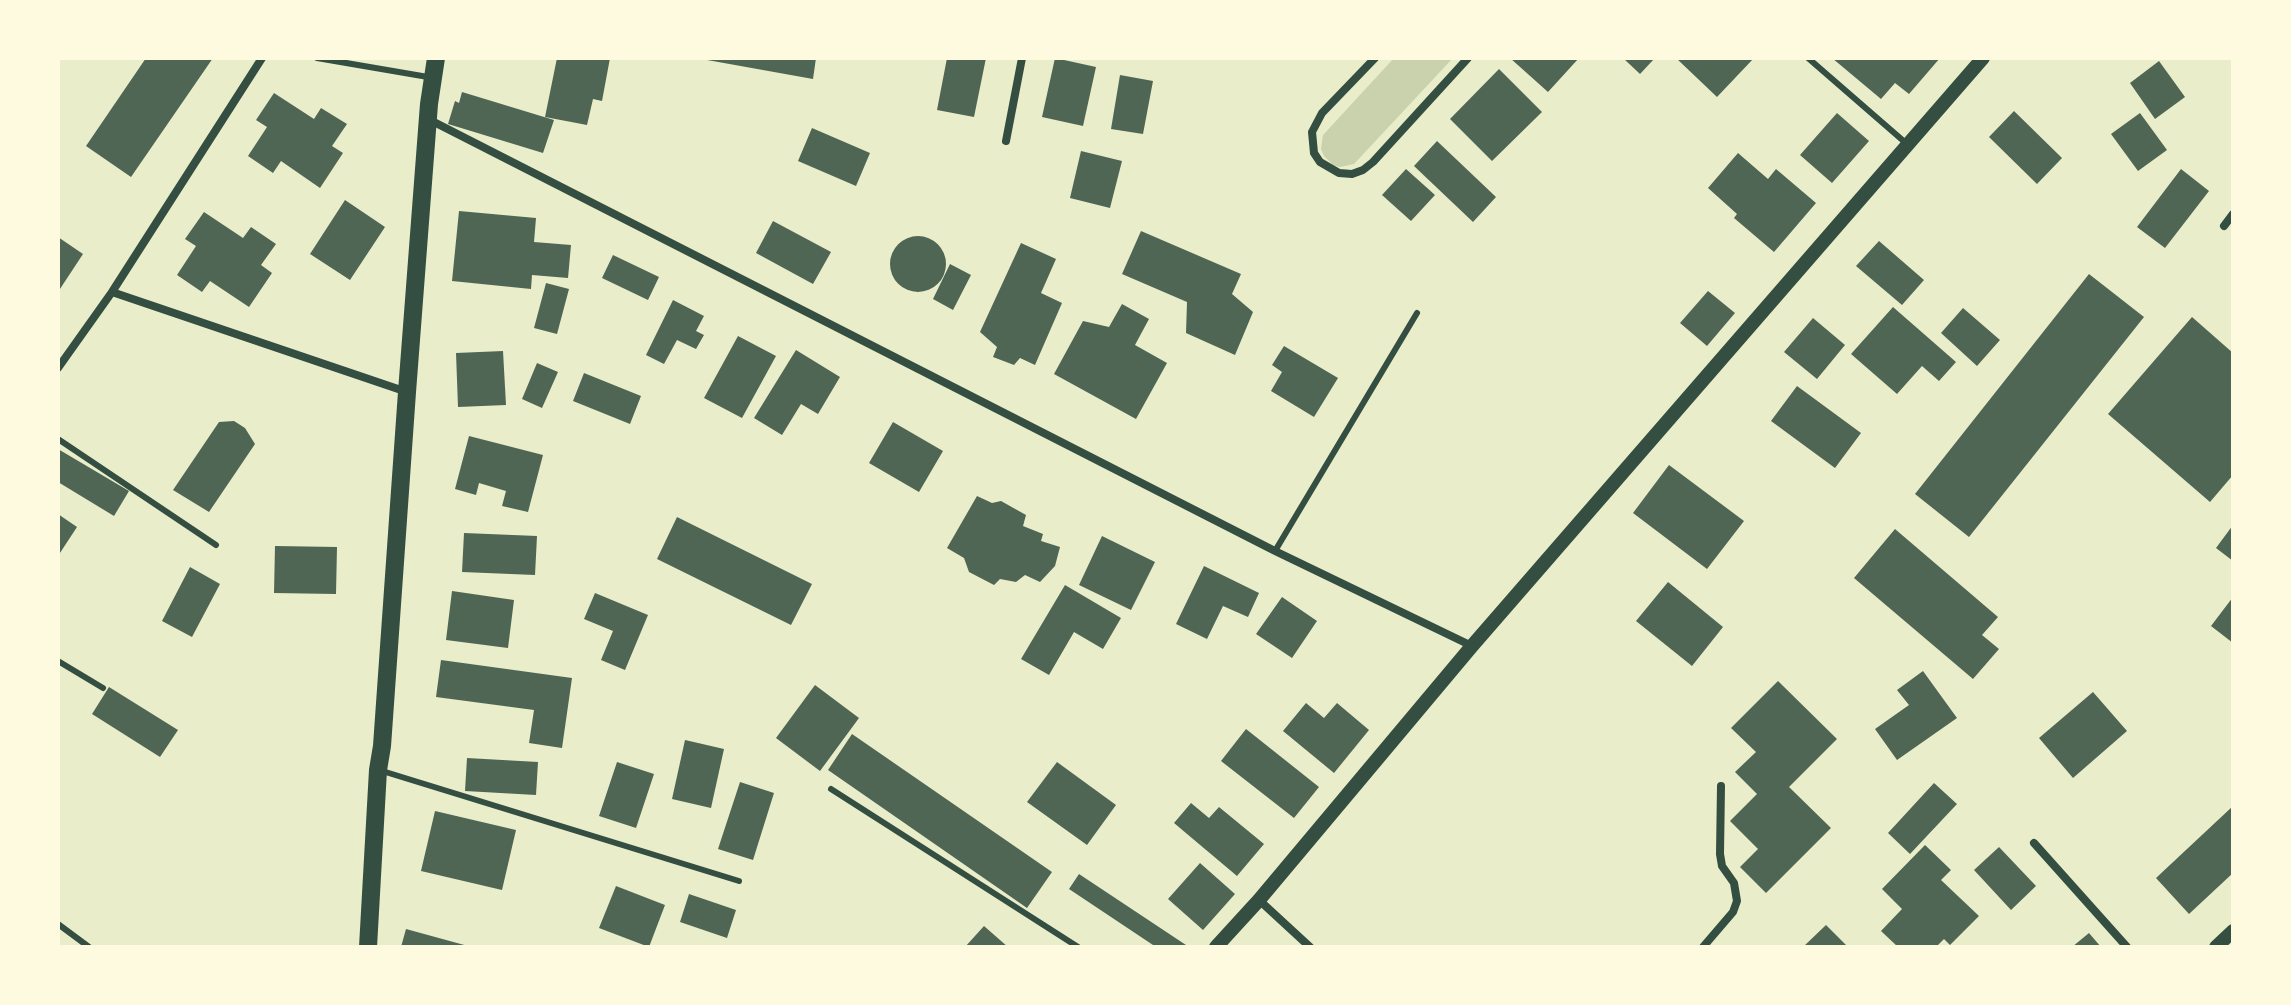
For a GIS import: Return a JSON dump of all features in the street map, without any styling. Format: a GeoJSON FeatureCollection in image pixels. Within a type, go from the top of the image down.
{"type":"FeatureCollection","features":[{"type":"Feature","properties":{"kind":"main road"},"geometry":{"type":"LineString","coordinates":[[368,947],[378,770],[428,119],[436,58]]}},
{"type":"Feature","properties":{"kind":"street"},"geometry":{"type":"LineString","coordinates":[[58,368],[112,292],[262,58]]}},
{"type":"Feature","properties":{"kind":"street"},"geometry":{"type":"LineString","coordinates":[[1006,141],[1022,58]]}},
{"type":"Feature","properties":{"kind":"street"},"geometry":{"type":"LineString","coordinates":[[1375,58],[1322,113],[1312,132],[1311,142],[1320,162],[1339,173],[1352,174],[1373,162],[1468,58]]}},
{"type":"Feature","properties":{"kind":"street"},"geometry":{"type":"LineString","coordinates":[[1216,947],[1472,646],[1983,58]]}},
{"type":"Feature","properties":{"kind":"street"},"geometry":{"type":"LineString","coordinates":[[428,119],[1275,551],[1472,646]]}},
{"type":"Feature","properties":{"kind":"street"},"geometry":{"type":"LineString","coordinates":[[2224,226],[2233,214]]}},
{"type":"Feature","properties":{"kind":"street"},"geometry":{"type":"LineString","coordinates":[[112,292],[407,392]]}},
{"type":"Feature","properties":{"kind":"street"},"geometry":{"type":"LineString","coordinates":[[1703,947],[1733,912],[1737,901],[1734,883],[1722,866],[1720,854],[1721,786]]}},
{"type":"Feature","properties":{"kind":"street"},"geometry":{"type":"LineString","coordinates":[[2034,843],[2127,947]]}},
{"type":"Feature","properties":{"kind":"street"},"geometry":{"type":"LineString","coordinates":[[1259,900],[1310,947]]}},
{"type":"Feature","properties":{"kind":"street"},"geometry":{"type":"LineString","coordinates":[[2216,947],[2233,931]]}},
{"type":"Feature","properties":{"kind":"lane"},"geometry":{"type":"LineString","coordinates":[[317,58],[432,78]]}},
{"type":"Feature","properties":{"kind":"lane"},"geometry":{"type":"LineString","coordinates":[[1808,58],[1907,144]]}},
{"type":"Feature","properties":{"kind":"lane"},"geometry":{"type":"LineString","coordinates":[[1275,551],[1417,313]]}},
{"type":"Feature","properties":{"kind":"lane"},"geometry":{"type":"LineString","coordinates":[[58,439],[216,545]]}},
{"type":"Feature","properties":{"kind":"lane"},"geometry":{"type":"LineString","coordinates":[[58,661],[103,688]]}},
{"type":"Feature","properties":{"kind":"lane"},"geometry":{"type":"LineString","coordinates":[[378,770],[739,881]]}},
{"type":"Feature","properties":{"kind":"lane"},"geometry":{"type":"LineString","coordinates":[[831,789],[1078,947]]}},
{"type":"Feature","properties":{"kind":"lane"},"geometry":{"type":"LineString","coordinates":[[58,924],[89,947]]}},
{"type":"Feature","properties":{"kind":"green space"},"geometry":{"type":"Polygon","coordinates":[[[1394,58],[1453,58],[1354,164],[1333,165],[1321,149],[1323,135],[1394,58]]]}},
{"type":"Feature","properties":{"kind":"building"},"geometry":{"type":"Polygon","coordinates":[[[146,58],[213,58],[131,177],[86,146],[146,58]]]}},
{"type":"Feature","properties":{"kind":"building"},"geometry":{"type":"Polygon","coordinates":[[[557,58],[610,58],[602,101],[593,99],[587,125],[545,117],[557,58]]]}},
{"type":"Feature","properties":{"kind":"building"},"geometry":{"type":"Polygon","coordinates":[[[696,58],[816,58],[813,79],[696,58]]]}},
{"type":"Feature","properties":{"kind":"building"},"geometry":{"type":"Polygon","coordinates":[[[947,58],[986,58],[974,117],[937,110],[947,58]]]}},
{"type":"Feature","properties":{"kind":"building"},"geometry":{"type":"Polygon","coordinates":[[[1055,58],[1096,67],[1083,126],[1042,117],[1055,58]]]}},
{"type":"Feature","properties":{"kind":"building"},"geometry":{"type":"Polygon","coordinates":[[[1510,58],[1579,58],[1548,92],[1510,58]]]}},
{"type":"Feature","properties":{"kind":"building"},"geometry":{"type":"Polygon","coordinates":[[[1623,58],[1655,58],[1640,74],[1623,58]]]}},
{"type":"Feature","properties":{"kind":"building"},"geometry":{"type":"Polygon","coordinates":[[[1676,58],[1754,58],[1717,97],[1676,58]]]}},
{"type":"Feature","properties":{"kind":"building"},"geometry":{"type":"Polygon","coordinates":[[[1832,58],[1940,58],[1909,94],[1895,83],[1881,99],[1832,58]]]}},
{"type":"Feature","properties":{"kind":"building"},"geometry":{"type":"Polygon","coordinates":[[[2159,61],[2185,97],[2155,119],[2130,83],[2159,61]]]}},
{"type":"Feature","properties":{"kind":"building"},"geometry":{"type":"Polygon","coordinates":[[[1499,69],[1542,112],[1492,161],[1450,119],[1499,69]]]}},
{"type":"Feature","properties":{"kind":"building"},"geometry":{"type":"Polygon","coordinates":[[[1120,75],[1153,81],[1143,134],[1111,129],[1120,75]]]}},
{"type":"Feature","properties":{"kind":"building"},"geometry":{"type":"Polygon","coordinates":[[[462,92],[554,120],[543,153],[448,124],[455,101],[459,103],[462,92]]]}},
{"type":"Feature","properties":{"kind":"building"},"geometry":{"type":"Polygon","coordinates":[[[274,93],[314,119],[321,108],[347,124],[332,146],[343,153],[320,188],[281,161],[273,173],[248,156],[267,127],[256,120],[274,93]]]}},
{"type":"Feature","properties":{"kind":"building"},"geometry":{"type":"Polygon","coordinates":[[[2014,111],[2062,158],[2037,184],[1989,137],[2014,111]]]}},
{"type":"Feature","properties":{"kind":"building"},"geometry":{"type":"Polygon","coordinates":[[[1837,113],[1869,141],[1832,183],[1800,155],[1837,113]]]}},
{"type":"Feature","properties":{"kind":"building"},"geometry":{"type":"Polygon","coordinates":[[[2140,113],[2167,150],[2138,171],[2111,134],[2140,113]]]}},
{"type":"Feature","properties":{"kind":"building"},"geometry":{"type":"Polygon","coordinates":[[[812,128],[870,153],[856,186],[798,161],[812,128]]]}},
{"type":"Feature","properties":{"kind":"building"},"geometry":{"type":"Polygon","coordinates":[[[1437,141],[1496,197],[1473,222],[1414,166],[1437,141]]]}},
{"type":"Feature","properties":{"kind":"building"},"geometry":{"type":"Polygon","coordinates":[[[1081,151],[1122,161],[1110,208],[1070,198],[1081,151]]]}},
{"type":"Feature","properties":{"kind":"building"},"geometry":{"type":"Polygon","coordinates":[[[1738,153],[1768,179],[1776,169],[1816,203],[1774,252],[1734,218],[1737,214],[1708,188],[1738,153]]]}},
{"type":"Feature","properties":{"kind":"building"},"geometry":{"type":"Polygon","coordinates":[[[1406,169],[1435,195],[1411,221],[1382,195],[1406,169]]]}},
{"type":"Feature","properties":{"kind":"building"},"geometry":{"type":"Polygon","coordinates":[[[2181,169],[2209,191],[2165,248],[2137,227],[2181,169]]]}},
{"type":"Feature","properties":{"kind":"building"},"geometry":{"type":"Polygon","coordinates":[[[345,200],[385,227],[350,280],[310,254],[345,200]]]}},
{"type":"Feature","properties":{"kind":"building"},"geometry":{"type":"Polygon","coordinates":[[[459,211],[536,218],[534,242],[571,245],[568,278],[532,275],[531,289],[452,281],[459,211]]]}},
{"type":"Feature","properties":{"kind":"building"},"geometry":{"type":"Polygon","coordinates":[[[204,212],[243,238],[251,227],[276,244],[261,265],[272,273],[249,307],[210,281],[202,292],[177,275],[196,246],[185,239],[204,212]]]}},
{"type":"Feature","properties":{"kind":"building"},"geometry":{"type":"Polygon","coordinates":[[[773,221],[831,252],[813,284],[756,253],[773,221]]]}},
{"type":"Feature","properties":{"kind":"building"},"geometry":{"type":"Polygon","coordinates":[[[1141,231],[1241,274],[1232,294],[1253,312],[1235,355],[1186,333],[1187,302],[1122,274],[1141,231]]]}},
{"type":"Feature","properties":{"kind":"building"},"geometry":{"type":"Polygon","coordinates":[[[918,236],[938,244],[946,264],[938,284],[918,292],[898,284],[890,264],[898,244],[918,236]]]}},
{"type":"Feature","properties":{"kind":"building"},"geometry":{"type":"Polygon","coordinates":[[[58,237],[83,254],[58,292],[58,237]]]}},
{"type":"Feature","properties":{"kind":"building"},"geometry":{"type":"Polygon","coordinates":[[[1879,241],[1924,280],[1902,305],[1856,266],[1879,241]]]}},
{"type":"Feature","properties":{"kind":"building"},"geometry":{"type":"Polygon","coordinates":[[[1021,243],[1056,259],[1041,293],[1062,303],[1035,365],[1020,358],[1014,365],[993,357],[997,347],[980,332],[1021,243]]]}},
{"type":"Feature","properties":{"kind":"building"},"geometry":{"type":"Polygon","coordinates":[[[613,255],[659,277],[648,300],[602,278],[613,255]]]}},
{"type":"Feature","properties":{"kind":"building"},"geometry":{"type":"Polygon","coordinates":[[[950,264],[971,275],[953,310],[933,299],[950,264]]]}},
{"type":"Feature","properties":{"kind":"building"},"geometry":{"type":"Polygon","coordinates":[[[2089,274],[2144,317],[1969,537],[1915,494],[2089,274]]]}},
{"type":"Feature","properties":{"kind":"building"},"geometry":{"type":"Polygon","coordinates":[[[546,283],[569,289],[557,334],[534,328],[546,283]]]}},
{"type":"Feature","properties":{"kind":"building"},"geometry":{"type":"Polygon","coordinates":[[[1708,291],[1735,313],[1707,346],[1680,323],[1708,291]]]}},
{"type":"Feature","properties":{"kind":"building"},"geometry":{"type":"Polygon","coordinates":[[[673,300],[704,316],[696,331],[704,335],[696,349],[677,340],[664,364],[646,355],[673,300]]]}},
{"type":"Feature","properties":{"kind":"building"},"geometry":{"type":"Polygon","coordinates":[[[1122,304],[1149,319],[1135,345],[1167,363],[1136,419],[1054,374],[1083,321],[1109,327],[1122,304]]]}},
{"type":"Feature","properties":{"kind":"building"},"geometry":{"type":"Polygon","coordinates":[[[1893,307],[1956,362],[1939,381],[1922,366],[1897,394],[1851,354],[1893,307]]]}},
{"type":"Feature","properties":{"kind":"building"},"geometry":{"type":"Polygon","coordinates":[[[1963,308],[2000,340],[1977,366],[1941,333],[1963,308]]]}},
{"type":"Feature","properties":{"kind":"building"},"geometry":{"type":"Polygon","coordinates":[[[2192,317],[2233,353],[2233,475],[2210,502],[2108,414],[2192,317]]]}},
{"type":"Feature","properties":{"kind":"building"},"geometry":{"type":"Polygon","coordinates":[[[1813,318],[1845,345],[1817,379],[1784,352],[1813,318]]]}},
{"type":"Feature","properties":{"kind":"building"},"geometry":{"type":"Polygon","coordinates":[[[738,336],[776,356],[742,418],[704,398],[738,336]]]}},
{"type":"Feature","properties":{"kind":"building"},"geometry":{"type":"Polygon","coordinates":[[[1284,346],[1338,378],[1314,417],[1271,391],[1282,372],[1272,365],[1284,346]]]}},
{"type":"Feature","properties":{"kind":"building"},"geometry":{"type":"Polygon","coordinates":[[[796,350],[840,377],[818,414],[801,404],[782,435],[754,418],[796,350]]]}},
{"type":"Feature","properties":{"kind":"building"},"geometry":{"type":"Polygon","coordinates":[[[503,351],[506,405],[458,407],[456,353],[503,351]]]}},
{"type":"Feature","properties":{"kind":"building"},"geometry":{"type":"Polygon","coordinates":[[[537,363],[558,372],[542,408],[522,399],[537,363]]]}},
{"type":"Feature","properties":{"kind":"building"},"geometry":{"type":"Polygon","coordinates":[[[584,373],[641,396],[630,424],[573,401],[584,373]]]}},
{"type":"Feature","properties":{"kind":"building"},"geometry":{"type":"Polygon","coordinates":[[[1797,386],[1861,433],[1835,468],[1771,421],[1797,386]]]}},
{"type":"Feature","properties":{"kind":"building"},"geometry":{"type":"Polygon","coordinates":[[[234,421],[245,428],[255,444],[209,512],[173,490],[219,422],[234,421]]]}},
{"type":"Feature","properties":{"kind":"building"},"geometry":{"type":"Polygon","coordinates":[[[893,422],[943,451],[919,492],[869,463],[893,422]]]}},
{"type":"Feature","properties":{"kind":"building"},"geometry":{"type":"Polygon","coordinates":[[[469,436],[543,455],[528,512],[502,506],[506,491],[479,483],[476,495],[455,489],[469,436]]]}},
{"type":"Feature","properties":{"kind":"building"},"geometry":{"type":"Polygon","coordinates":[[[58,449],[129,491],[114,516],[58,482],[58,449]]]}},
{"type":"Feature","properties":{"kind":"building"},"geometry":{"type":"Polygon","coordinates":[[[1669,465],[1744,521],[1707,569],[1633,513],[1669,465]]]}},
{"type":"Feature","properties":{"kind":"building"},"geometry":{"type":"Polygon","coordinates":[[[977,496],[992,503],[1001,501],[1026,515],[1023,526],[1043,534],[1041,541],[1060,547],[1055,566],[1040,582],[1025,575],[1016,582],[1000,579],[994,585],[969,572],[964,558],[947,548],[977,496]]]}},
{"type":"Feature","properties":{"kind":"building"},"geometry":{"type":"Polygon","coordinates":[[[58,514],[77,527],[58,556],[58,514]]]}},
{"type":"Feature","properties":{"kind":"building"},"geometry":{"type":"Polygon","coordinates":[[[677,517],[812,584],[791,625],[657,559],[677,517]]]}},
{"type":"Feature","properties":{"kind":"building"},"geometry":{"type":"Polygon","coordinates":[[[2233,525],[2233,561],[2216,548],[2233,525]]]}},
{"type":"Feature","properties":{"kind":"building"},"geometry":{"type":"Polygon","coordinates":[[[1895,529],[1998,617],[1982,635],[1999,649],[1973,679],[1854,578],[1895,529]]]}},
{"type":"Feature","properties":{"kind":"building"},"geometry":{"type":"Polygon","coordinates":[[[464,533],[537,536],[535,575],[462,572],[464,533]]]}},
{"type":"Feature","properties":{"kind":"building"},"geometry":{"type":"Polygon","coordinates":[[[1102,536],[1155,562],[1131,610],[1079,585],[1102,536]]]}},
{"type":"Feature","properties":{"kind":"building"},"geometry":{"type":"Polygon","coordinates":[[[275,546],[337,547],[336,594],[274,593],[275,546]]]}},
{"type":"Feature","properties":{"kind":"building"},"geometry":{"type":"Polygon","coordinates":[[[1204,566],[1259,593],[1248,617],[1223,606],[1207,639],[1176,624],[1204,566]]]}},
{"type":"Feature","properties":{"kind":"building"},"geometry":{"type":"Polygon","coordinates":[[[190,567],[220,584],[192,637],[162,621],[190,567]]]}},
{"type":"Feature","properties":{"kind":"building"},"geometry":{"type":"Polygon","coordinates":[[[1668,582],[1723,627],[1692,666],[1636,621],[1668,582]]]}},
{"type":"Feature","properties":{"kind":"building"},"geometry":{"type":"Polygon","coordinates":[[[1065,585],[1121,618],[1103,649],[1074,632],[1049,675],[1021,659],[1065,585]]]}},
{"type":"Feature","properties":{"kind":"building"},"geometry":{"type":"Polygon","coordinates":[[[452,591],[514,600],[508,648],[446,640],[452,591]]]}},
{"type":"Feature","properties":{"kind":"building"},"geometry":{"type":"Polygon","coordinates":[[[595,593],[648,615],[625,670],[601,660],[613,631],[584,619],[595,593]]]}},
{"type":"Feature","properties":{"kind":"building"},"geometry":{"type":"Polygon","coordinates":[[[1282,597],[1317,621],[1292,658],[1256,634],[1282,597]]]}},
{"type":"Feature","properties":{"kind":"building"},"geometry":{"type":"Polygon","coordinates":[[[2233,597],[2233,643],[2211,626],[2233,597]]]}},
{"type":"Feature","properties":{"kind":"building"},"geometry":{"type":"Polygon","coordinates":[[[441,660],[572,678],[562,748],[529,743],[534,710],[436,697],[441,660]]]}},
{"type":"Feature","properties":{"kind":"building"},"geometry":{"type":"Polygon","coordinates":[[[1923,671],[1957,718],[1897,760],[1875,729],[1909,705],[1897,690],[1923,671]]]}},
{"type":"Feature","properties":{"kind":"building"},"geometry":{"type":"Polygon","coordinates":[[[1778,681],[1837,739],[1789,787],[1831,828],[1766,893],[1740,867],[1758,849],[1730,821],[1757,794],[1735,772],[1756,752],[1731,728],[1778,681]]]}},
{"type":"Feature","properties":{"kind":"building"},"geometry":{"type":"Polygon","coordinates":[[[815,685],[859,718],[820,771],[776,738],[815,685]]]}},
{"type":"Feature","properties":{"kind":"building"},"geometry":{"type":"Polygon","coordinates":[[[109,687],[178,730],[160,757],[92,714],[109,687]]]}},
{"type":"Feature","properties":{"kind":"building"},"geometry":{"type":"Polygon","coordinates":[[[2093,692],[2127,731],[2073,778],[2039,738],[2093,692]]]}},
{"type":"Feature","properties":{"kind":"building"},"geometry":{"type":"Polygon","coordinates":[[[1306,703],[1324,718],[1337,703],[1369,730],[1334,773],[1283,731],[1306,703]]]}},
{"type":"Feature","properties":{"kind":"building"},"geometry":{"type":"Polygon","coordinates":[[[1246,729],[1319,787],[1294,818],[1221,761],[1246,729]]]}},
{"type":"Feature","properties":{"kind":"building"},"geometry":{"type":"Polygon","coordinates":[[[852,734],[1052,872],[1027,908],[828,770],[852,734]]]}},
{"type":"Feature","properties":{"kind":"building"},"geometry":{"type":"Polygon","coordinates":[[[685,740],[724,749],[711,808],[672,799],[685,740]]]}},
{"type":"Feature","properties":{"kind":"building"},"geometry":{"type":"Polygon","coordinates":[[[467,758],[538,762],[536,795],[465,791],[467,758]]]}},
{"type":"Feature","properties":{"kind":"building"},"geometry":{"type":"Polygon","coordinates":[[[617,762],[654,774],[636,828],[599,816],[617,762]]]}},
{"type":"Feature","properties":{"kind":"building"},"geometry":{"type":"Polygon","coordinates":[[[1057,762],[1116,805],[1087,845],[1027,802],[1057,762]]]}},
{"type":"Feature","properties":{"kind":"building"},"geometry":{"type":"Polygon","coordinates":[[[740,782],[774,793],[753,860],[718,849],[740,782]]]}},
{"type":"Feature","properties":{"kind":"building"},"geometry":{"type":"Polygon","coordinates":[[[1934,783],[1957,804],[1910,854],[1888,833],[1934,783]]]}},
{"type":"Feature","properties":{"kind":"building"},"geometry":{"type":"Polygon","coordinates":[[[1191,803],[1209,818],[1219,807],[1264,844],[1237,876],[1174,823],[1191,803]]]}},
{"type":"Feature","properties":{"kind":"building"},"geometry":{"type":"Polygon","coordinates":[[[2233,806],[2233,873],[2189,914],[2156,878],[2233,806]]]}},
{"type":"Feature","properties":{"kind":"building"},"geometry":{"type":"Polygon","coordinates":[[[435,811],[516,830],[502,890],[421,871],[435,811]]]}},
{"type":"Feature","properties":{"kind":"building"},"geometry":{"type":"Polygon","coordinates":[[[1925,845],[1951,870],[1941,880],[1979,916],[1950,945],[1944,939],[1936,947],[1898,947],[1881,931],[1902,909],[1882,889],[1925,845]]]}},
{"type":"Feature","properties":{"kind":"building"},"geometry":{"type":"Polygon","coordinates":[[[1999,847],[2036,886],[2011,910],[1974,870],[1999,847]]]}},
{"type":"Feature","properties":{"kind":"building"},"geometry":{"type":"Polygon","coordinates":[[[1200,863],[1235,894],[1203,930],[1168,899],[1200,863]]]}},
{"type":"Feature","properties":{"kind":"building"},"geometry":{"type":"Polygon","coordinates":[[[1079,874],[1189,947],[1156,947],[1069,889],[1079,874]]]}},
{"type":"Feature","properties":{"kind":"building"},"geometry":{"type":"Polygon","coordinates":[[[616,886],[665,905],[649,947],[599,928],[616,886]]]}},
{"type":"Feature","properties":{"kind":"building"},"geometry":{"type":"Polygon","coordinates":[[[689,894],[736,910],[727,938],[680,922],[689,894]]]}},
{"type":"Feature","properties":{"kind":"building"},"geometry":{"type":"Polygon","coordinates":[[[1826,925],[1848,947],[1803,947],[1826,925]]]}},
{"type":"Feature","properties":{"kind":"building"},"geometry":{"type":"Polygon","coordinates":[[[984,926],[1008,947],[965,947],[984,926]]]}},
{"type":"Feature","properties":{"kind":"building"},"geometry":{"type":"Polygon","coordinates":[[[406,929],[468,946],[468,947],[401,947],[406,929]]]}},
{"type":"Feature","properties":{"kind":"building"},"geometry":{"type":"Polygon","coordinates":[[[2089,933],[2101,947],[2072,947],[2089,933]]]}}]}
